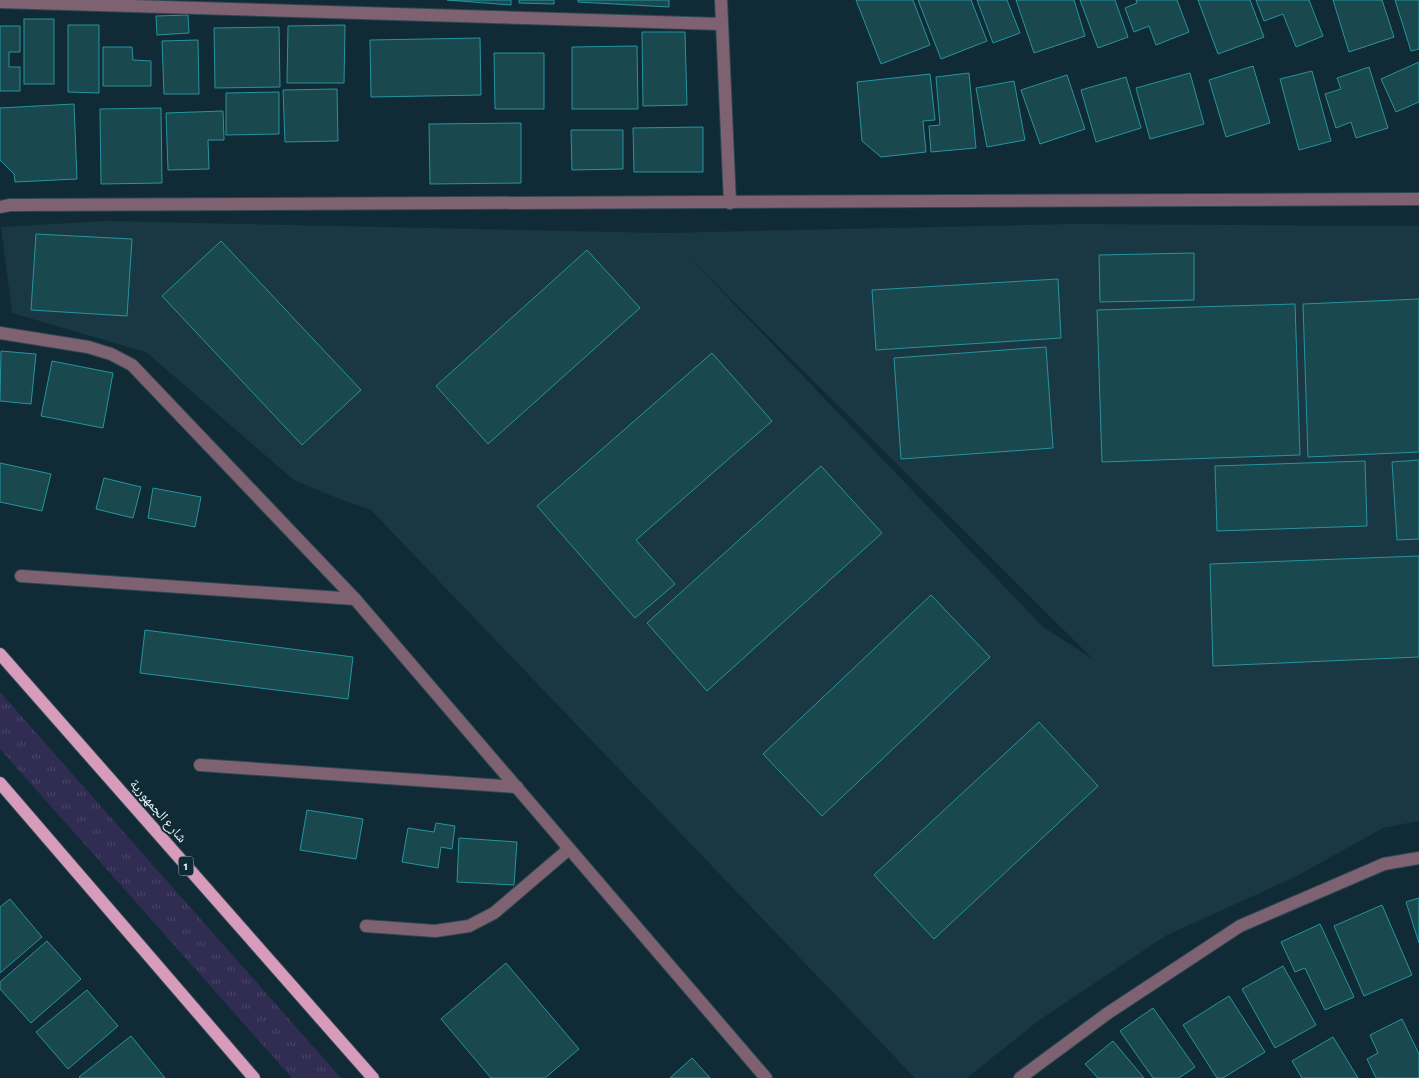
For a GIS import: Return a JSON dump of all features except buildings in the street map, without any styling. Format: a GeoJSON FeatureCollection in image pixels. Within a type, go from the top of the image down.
{"type":"FeatureCollection","features":[{"type":"Feature","properties":{"kind":"main road","name":"شارع الجمهورية"},"geometry":{"type":"LineString","coordinates":[[0,654],[373,1078]]}},
{"type":"Feature","properties":{"kind":"main road"},"geometry":{"type":"LineString","coordinates":[[0,783],[250,1076]]}},
{"type":"Feature","properties":{"kind":"street"},"geometry":{"type":"LineString","coordinates":[[722,0],[721,24],[730,203]]}},
{"type":"Feature","properties":{"kind":"street"},"geometry":{"type":"LineString","coordinates":[[0,2],[721,24]]}},
{"type":"Feature","properties":{"kind":"street"},"geometry":{"type":"LineString","coordinates":[[0,207],[20,205],[1419,199]]}},
{"type":"Feature","properties":{"kind":"street"},"geometry":{"type":"LineString","coordinates":[[0,333],[88,347],[111,354],[132,365],[355,599],[766,1078]]}},
{"type":"Feature","properties":{"kind":"street"},"geometry":{"type":"LineString","coordinates":[[21,576],[355,599]]}},
{"type":"Feature","properties":{"kind":"street"},"geometry":{"type":"LineString","coordinates":[[200,765],[517,787]]}},
{"type":"Feature","properties":{"kind":"street"},"geometry":{"type":"LineString","coordinates":[[366,926],[435,931],[470,926],[494,913],[570,849]]}},
{"type":"Feature","properties":{"kind":"street"},"geometry":{"type":"LineString","coordinates":[[1020,1078],[1108,1012],[1240,926],[1384,864],[1419,858]]}},
{"type":"Feature","properties":{"kind":"shaded area"},"geometry":{"type":"Polygon","coordinates":[[[106,221],[665,233],[1073,224],[1419,226],[1419,821],[1383,828],[1295,877],[1165,936],[1038,1021],[967,1078],[915,1078],[371,510],[294,480],[146,352],[12,313],[1,227],[106,221]],[[688,256],[1043,627],[1094,660],[688,256]]]}},
{"type":"Feature","properties":{"kind":"green space"},"geometry":{"type":"Polygon","coordinates":[[[0,692],[341,1078],[292,1078],[0,749],[0,692]]]}}]}
